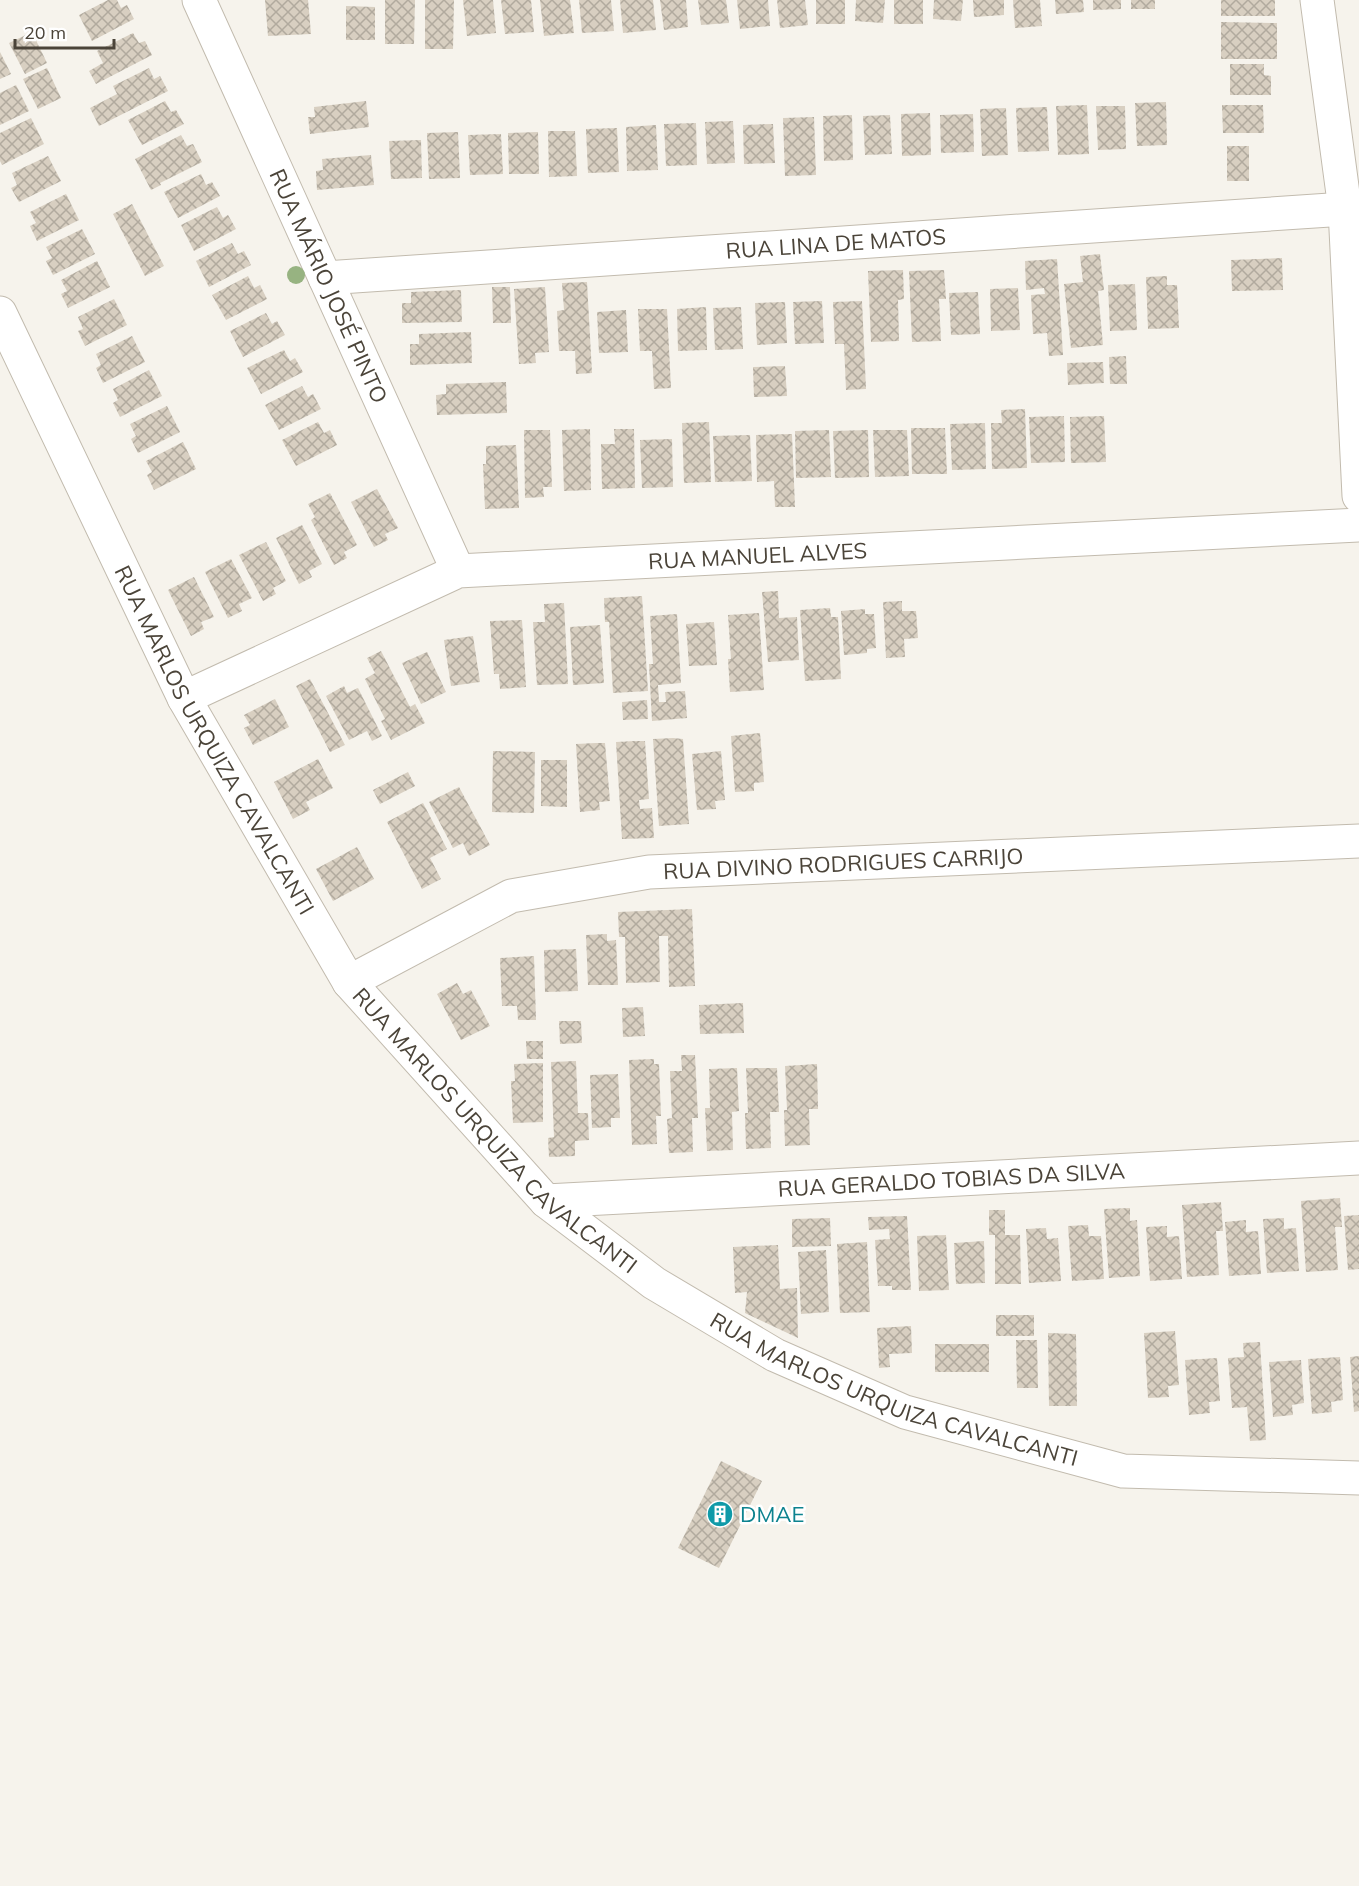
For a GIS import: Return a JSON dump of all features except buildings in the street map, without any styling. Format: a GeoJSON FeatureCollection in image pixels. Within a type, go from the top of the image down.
{"type":"FeatureCollection","features":[{"type":"Feature","properties":{"kind":"street","name":"RUA MÁRIO JOSÉ PINTO"},"geometry":{"type":"LineString","coordinates":[[199,0],[458,571]]}},
{"type":"Feature","properties":{"kind":"street"},"geometry":{"type":"LineString","coordinates":[[1317,0],[1345,209],[1359,496]]}},
{"type":"Feature","properties":{"kind":"street","name":"RUA LINA DE MATOS"},"geometry":{"type":"LineString","coordinates":[[325,278],[1345,209]]}},
{"type":"Feature","properties":{"kind":"street","name":"RUA MARLOS URQUIZA CAVALCANTI"},"geometry":{"type":"LineString","coordinates":[[0,313],[184,698],[349,982],[546,1201],[654,1283],[765,1349],[905,1412],[1123,1471],[1359,1478]]}},
{"type":"Feature","properties":{"kind":"street","name":"RUA MANUEL ALVES"},"geometry":{"type":"LineString","coordinates":[[184,698],[458,571],[1359,525]]}},
{"type":"Feature","properties":{"kind":"street","name":"RUA DIVINO RODRIGUES CARRIJO"},"geometry":{"type":"LineString","coordinates":[[349,982],[511,896],[649,872],[1359,841]]}},
{"type":"Feature","properties":{"kind":"street","name":"RUA GERALDO TOBIAS DA SILVA"},"geometry":{"type":"LineString","coordinates":[[546,1201],[1359,1158]]}},
{"type":"Feature","properties":{"kind":"place","name":"DMAE"},"geometry":{"type":"Point","coordinates":[720,1514]}}]}
